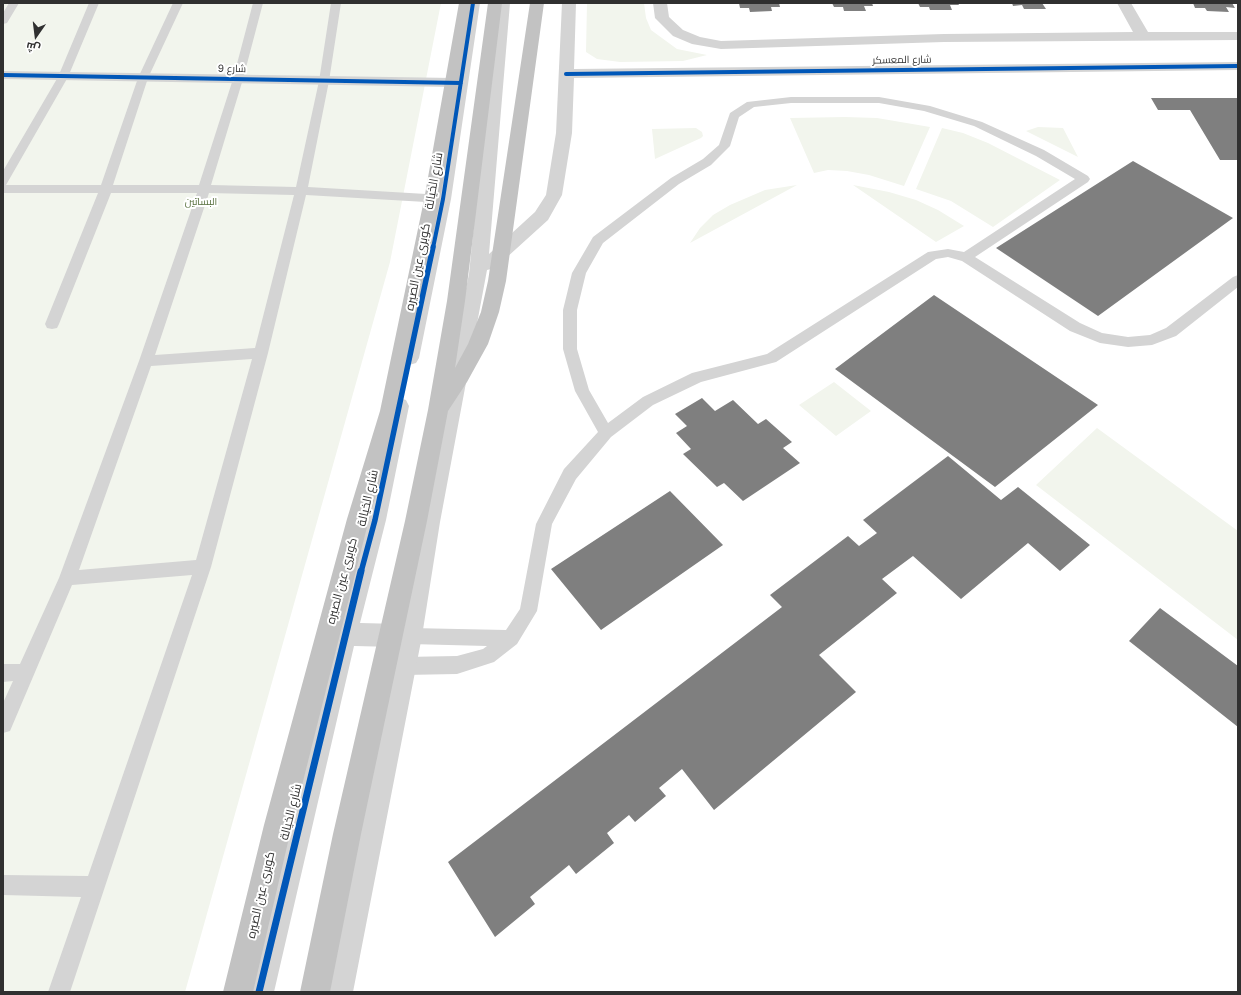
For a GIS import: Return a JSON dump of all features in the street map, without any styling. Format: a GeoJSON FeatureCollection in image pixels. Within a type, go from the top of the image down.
{"type":"FeatureCollection","features":[{"type":"Feature","properties":{"kind":"highway","name":"كوبرى عين الصيره"},"geometry":{"type":"LineString","coordinates":[[238,992],[278,825],[358,519],[390,411],[432,200],[466,3]]}},
{"type":"Feature","properties":{"kind":"highway"},"geometry":{"type":"LineString","coordinates":[[315,992],[347,834],[416,522],[438,410],[456,301],[495,3]]}},
{"type":"Feature","properties":{"kind":"highway"},"geometry":{"type":"LineString","coordinates":[[438,410],[478,344],[490,312],[497,281],[537,3]]}},
{"type":"Feature","properties":{"kind":"street","name":"شارع الخيالة"},"geometry":{"type":"LineString","coordinates":[[259,992],[345,634],[375,520],[443,199],[473,3]]}},
{"type":"Feature","properties":{"kind":"street"},"geometry":{"type":"LineString","coordinates":[[338,992],[410,636],[430,522],[478,274],[503,3]]}},
{"type":"Feature","properties":{"kind":"street"},"geometry":{"type":"LineString","coordinates":[[478,274],[542,216],[550,206],[554,195],[564,133],[568,3]]}},
{"type":"Feature","properties":{"kind":"street"},"geometry":{"type":"LineString","coordinates":[[660,3],[662,18],[678,33],[697,41],[722,45],[944,38],[1142,35],[1238,36]]}},
{"type":"Feature","properties":{"kind":"street"},"geometry":{"type":"LineString","coordinates":[[1124,3],[1142,35]]}},
{"type":"Feature","properties":{"kind":"street","name":"شارع المعسكر"},"geometry":{"type":"LineString","coordinates":[[566,74],[1238,66]]}},
{"type":"Feature","properties":{"kind":"street","name":"شارع 9"},"geometry":{"type":"LineString","coordinates":[[3,74],[238,80],[461,83]]}},
{"type":"Feature","properties":{"kind":"street"},"geometry":{"type":"LineString","coordinates":[[345,634],[410,636]]}},
{"type":"Feature","properties":{"kind":"lane"},"geometry":{"type":"LineString","coordinates":[[3,21],[14,3]]}},
{"type":"Feature","properties":{"kind":"lane"},"geometry":{"type":"LineString","coordinates":[[3,182],[63,76],[94,3]]}},
{"type":"Feature","properties":{"kind":"lane"},"geometry":{"type":"LineString","coordinates":[[52,324],[106,189],[143,78],[178,3]]}},
{"type":"Feature","properties":{"kind":"lane"},"geometry":{"type":"LineString","coordinates":[[3,724],[67,578],[146,361],[204,189],[238,80],[258,3]]}},
{"type":"Feature","properties":{"kind":"lane"},"geometry":{"type":"LineString","coordinates":[[59,992],[203,567],[261,353],[301,191],[324,81],[336,3]]}},
{"type":"Feature","properties":{"kind":"lane"},"geometry":{"type":"LineString","coordinates":[[606,433],[582,391],[570,349],[570,310],[579,273],[598,240],[675,181],[707,162],[724,146],[734,115],[751,104],[791,100],[879,100],[926,108],[978,124],[1040,153],[1084,179],[966,257]]}},
{"type":"Feature","properties":{"kind":"lane"},"geometry":{"type":"LineString","coordinates":[[3,189],[204,189],[301,191],[443,199]]}},
{"type":"Feature","properties":{"kind":"lane"},"geometry":{"type":"LineString","coordinates":[[404,666],[457,665],[488,656],[511,638],[528,611],[544,524],[570,474],[606,433],[648,401],[697,377],[771,358],[933,254],[948,253],[966,257],[1075,327],[1100,338],[1128,342],[1152,340],[1171,332],[1238,280]]}},
{"type":"Feature","properties":{"kind":"lane"},"geometry":{"type":"LineString","coordinates":[[146,361],[261,353]]}},
{"type":"Feature","properties":{"kind":"lane"},"geometry":{"type":"LineString","coordinates":[[67,578],[203,567]]}},
{"type":"Feature","properties":{"kind":"lane"},"geometry":{"type":"LineString","coordinates":[[410,636],[511,638]]}},
{"type":"Feature","properties":{"kind":"lane"},"geometry":{"type":"LineString","coordinates":[[3,673],[25,672]]}},
{"type":"Feature","properties":{"kind":"lane"},"geometry":{"type":"LineString","coordinates":[[3,885],[95,887]]}},
{"type":"Feature","properties":{"kind":"green space","name":"البساتين"},"geometry":{"type":"Polygon","coordinates":[[[3,3],[441,3],[390,262],[185,992],[3,992],[3,3]]]}},
{"type":"Feature","properties":{"kind":"green space"},"geometry":{"type":"Polygon","coordinates":[[[587,3],[644,3],[646,18],[651,30],[677,49],[707,55],[683,61],[620,62],[597,59],[586,52],[587,3]]]}},
{"type":"Feature","properties":{"kind":"green space"},"geometry":{"type":"Polygon","coordinates":[[[790,118],[877,118],[930,127],[904,186],[869,175],[847,171],[828,170],[814,173],[790,118]]]}},
{"type":"Feature","properties":{"kind":"green space"},"geometry":{"type":"Polygon","coordinates":[[[1038,127],[1063,128],[1078,157],[1026,131],[1038,127]]]}},
{"type":"Feature","properties":{"kind":"green space"},"geometry":{"type":"Polygon","coordinates":[[[696,128],[702,132],[703,136],[701,138],[655,159],[652,129],[696,128]]]}},
{"type":"Feature","properties":{"kind":"green space"},"geometry":{"type":"Polygon","coordinates":[[[942,128],[963,133],[988,143],[1060,180],[993,227],[951,201],[916,189],[942,128]]]}},
{"type":"Feature","properties":{"kind":"green space"},"geometry":{"type":"Polygon","coordinates":[[[797,185],[690,243],[700,228],[713,215],[730,205],[765,190],[797,185]]]}},
{"type":"Feature","properties":{"kind":"green space"},"geometry":{"type":"Polygon","coordinates":[[[853,185],[889,192],[916,200],[938,210],[964,226],[936,242],[853,185]]]}},
{"type":"Feature","properties":{"kind":"green space"},"geometry":{"type":"Polygon","coordinates":[[[834,382],[871,411],[836,436],[799,405],[834,382]]]}},
{"type":"Feature","properties":{"kind":"green space"},"geometry":{"type":"Polygon","coordinates":[[[1097,428],[1238,531],[1238,640],[1036,485],[1097,428]]]}},
{"type":"Feature","properties":{"kind":"building"},"geometry":{"type":"Polygon","coordinates":[[[739,3],[779,3],[780,7],[771,7],[772,11],[750,12],[749,8],[740,8],[739,3]]]}},
{"type":"Feature","properties":{"kind":"building"},"geometry":{"type":"Polygon","coordinates":[[[832,3],[872,3],[873,6],[864,6],[866,11],[844,11],[843,7],[834,7],[832,3]]]}},
{"type":"Feature","properties":{"kind":"building"},"geometry":{"type":"Polygon","coordinates":[[[918,3],[958,3],[959,5],[950,5],[952,10],[930,10],[929,7],[920,7],[918,3]]]}},
{"type":"Feature","properties":{"kind":"building"},"geometry":{"type":"Polygon","coordinates":[[[1012,3],[1042,3],[1046,9],[1024,9],[1022,5],[1013,6],[1012,3]]]}},
{"type":"Feature","properties":{"kind":"building"},"geometry":{"type":"Polygon","coordinates":[[[1193,3],[1232,3],[1235,8],[1226,7],[1229,12],[1207,11],[1205,8],[1195,8],[1193,3]]]}},
{"type":"Feature","properties":{"kind":"building"},"geometry":{"type":"Polygon","coordinates":[[[1151,98],[1238,98],[1238,160],[1220,160],[1190,110],[1158,110],[1151,98]]]}},
{"type":"Feature","properties":{"kind":"building"},"geometry":{"type":"Polygon","coordinates":[[[1133,161],[1233,218],[1098,316],[996,248],[1133,161]]]}},
{"type":"Feature","properties":{"kind":"building"},"geometry":{"type":"Polygon","coordinates":[[[934,295],[1098,405],[995,487],[835,369],[934,295]]]}},
{"type":"Feature","properties":{"kind":"building"},"geometry":{"type":"Polygon","coordinates":[[[702,398],[715,411],[733,400],[758,424],[766,419],[792,442],[783,448],[800,463],[743,501],[724,483],[717,487],[683,454],[691,449],[676,433],[687,426],[675,414],[702,398]]]}},
{"type":"Feature","properties":{"kind":"building"},"geometry":{"type":"Polygon","coordinates":[[[948,456],[1001,500],[1018,487],[1090,545],[1060,571],[1028,543],[961,599],[913,556],[882,579],[897,593],[819,655],[856,692],[714,810],[682,769],[659,788],[666,796],[635,822],[629,815],[607,833],[614,843],[576,874],[569,865],[530,897],[535,904],[495,937],[448,862],[782,607],[770,595],[848,536],[859,546],[877,533],[863,520],[948,456]]]}},
{"type":"Feature","properties":{"kind":"building"},"geometry":{"type":"Polygon","coordinates":[[[670,491],[723,545],[601,630],[551,569],[670,491]]]}},
{"type":"Feature","properties":{"kind":"building"},"geometry":{"type":"Polygon","coordinates":[[[1160,608],[1238,666],[1238,727],[1129,641],[1160,608]]]}},
{"type":"Feature","properties":{"kind":"cycle path"},"geometry":{"type":"LineString","coordinates":[[259,992],[345,634],[375,520],[443,199],[473,3]]}},
{"type":"Feature","properties":{"kind":"cycle path"},"geometry":{"type":"LineString","coordinates":[[566,74],[1238,66]]}},
{"type":"Feature","properties":{"kind":"cycle path"},"geometry":{"type":"LineString","coordinates":[[3,75],[461,83]]}}]}
